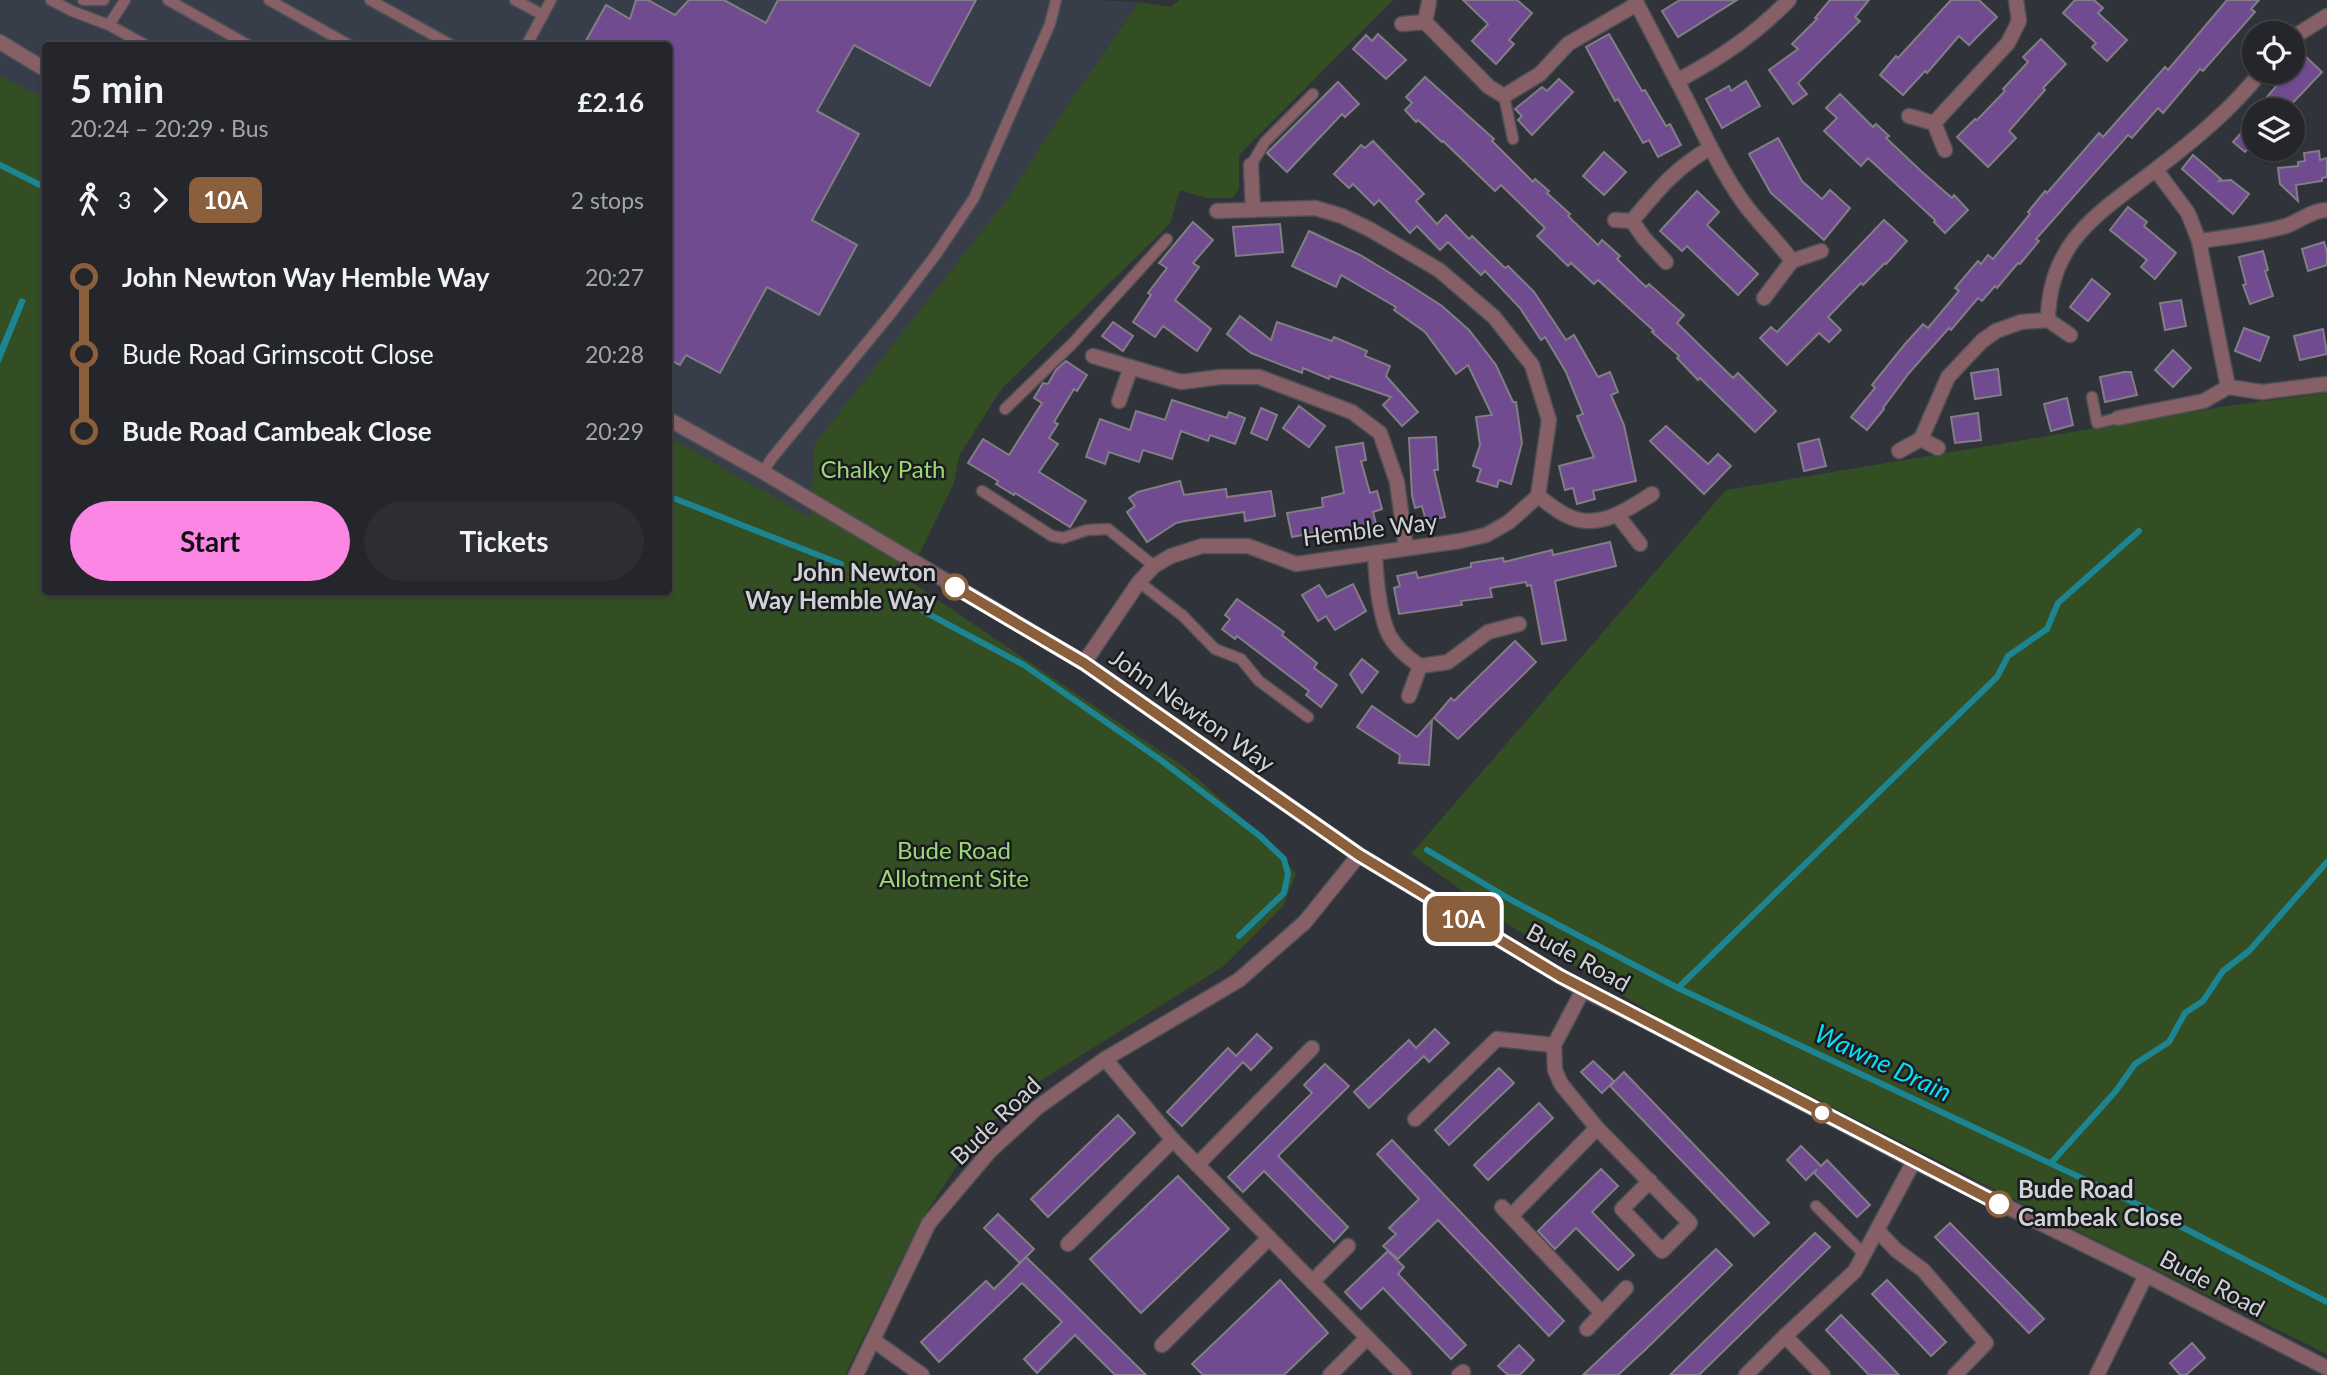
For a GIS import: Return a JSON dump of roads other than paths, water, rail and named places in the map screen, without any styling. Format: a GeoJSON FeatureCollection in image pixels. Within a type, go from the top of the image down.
{"type":"FeatureCollection","features":[{"type":"Feature","properties":{"kind":"street"},"geometry":{"type":"LineString","coordinates":[[1677,81],[1712,63],[1762,28],[1789,0]]}},
{"type":"Feature","properties":{"kind":"street"},"geometry":{"type":"LineString","coordinates":[[1934,123],[2008,43],[2019,22],[2016,0]]}},
{"type":"Feature","properties":{"kind":"street"},"geometry":{"type":"LineString","coordinates":[[1424,22],[1429,2]]}},
{"type":"Feature","properties":{"kind":"street"},"geometry":{"type":"LineString","coordinates":[[1424,22],[1489,87],[1504,96],[1540,74],[1568,44],[1636,2],[1710,148],[1744,203],[1792,261]]}},
{"type":"Feature","properties":{"kind":"street"},"geometry":{"type":"LineString","coordinates":[[2305,30],[2327,16]]}},
{"type":"Feature","properties":{"kind":"street"},"geometry":{"type":"LineString","coordinates":[[1402,24],[1424,22]]}},
{"type":"Feature","properties":{"kind":"street"},"geometry":{"type":"LineString","coordinates":[[0,42],[42,68]]}},
{"type":"Feature","properties":{"kind":"street"},"geometry":{"type":"LineString","coordinates":[[2048,320],[2048,296],[2057,266],[2075,237],[2107,206],[2156,170],[2242,96],[2252,84]]}},
{"type":"Feature","properties":{"kind":"street"},"geometry":{"type":"LineString","coordinates":[[1909,116],[1934,123]]}},
{"type":"Feature","properties":{"kind":"street"},"geometry":{"type":"LineString","coordinates":[[1934,123],[1945,150]]}},
{"type":"Feature","properties":{"kind":"street"},"geometry":{"type":"LineString","coordinates":[[1632,221],[1660,187],[1686,162],[1710,148]]}},
{"type":"Feature","properties":{"kind":"street"},"geometry":{"type":"LineString","coordinates":[[1251,165],[1253,210]]}},
{"type":"Feature","properties":{"kind":"street"},"geometry":{"type":"LineString","coordinates":[[2156,170],[2188,213],[2199,241],[2228,387]]}},
{"type":"Feature","properties":{"kind":"street"},"geometry":{"type":"LineString","coordinates":[[1217,211],[1315,208],[1342,216],[1371,230],[1439,270],[1494,317],[1532,365],[1549,420],[1538,496],[1571,518],[1594,521],[1618,516],[1652,494]]}},
{"type":"Feature","properties":{"kind":"street"},"geometry":{"type":"LineString","coordinates":[[2199,241],[2262,232],[2327,209]]}},
{"type":"Feature","properties":{"kind":"street"},"geometry":{"type":"LineString","coordinates":[[1615,220],[1632,221],[1666,262]]}},
{"type":"Feature","properties":{"kind":"street"},"geometry":{"type":"LineString","coordinates":[[1764,298],[1792,261],[1821,251]]}},
{"type":"Feature","properties":{"kind":"street"},"geometry":{"type":"LineString","coordinates":[[1899,450],[1921,439],[1948,377],[1982,341],[1996,331],[2021,322],[2048,320],[2070,335]]}},
{"type":"Feature","properties":{"kind":"street"},"geometry":{"type":"LineString","coordinates":[[1093,356],[1181,382],[1220,377],[1259,377],[1352,412],[1380,433],[1397,482],[1406,548]]}},
{"type":"Feature","properties":{"kind":"street"},"geometry":{"type":"LineString","coordinates":[[1119,401],[1131,367]]}},
{"type":"Feature","properties":{"kind":"street"},"geometry":{"type":"LineString","coordinates":[[2118,418],[2204,401],[2228,387],[2262,392],[2327,384]]}},
{"type":"Feature","properties":{"kind":"street","name":"John Newton Way"},"geometry":{"type":"LineString","coordinates":[[672,421],[763,472],[1084,663],[1359,855]]}},
{"type":"Feature","properties":{"kind":"street"},"geometry":{"type":"LineString","coordinates":[[1921,439],[1938,448]]}},
{"type":"Feature","properties":{"kind":"street","name":"Hemble Way"},"geometry":{"type":"LineString","coordinates":[[1084,663],[1139,582],[1154,566],[1171,555],[1202,546],[1248,546],[1296,564],[1460,541],[1486,535],[1509,522],[1538,496]]}},
{"type":"Feature","properties":{"kind":"street"},"geometry":{"type":"LineString","coordinates":[[1618,516],[1640,544]]}},
{"type":"Feature","properties":{"kind":"street"},"geometry":{"type":"LineString","coordinates":[[1375,554],[1376,585],[1389,635],[1405,656],[1420,666],[1448,662],[1488,632],[1519,624]]}},
{"type":"Feature","properties":{"kind":"street"},"geometry":{"type":"LineString","coordinates":[[1409,696],[1420,666]]}},
{"type":"Feature","properties":{"kind":"street","name":"Bude Road"},"geometry":{"type":"LineString","coordinates":[[856,1375],[929,1223],[990,1152],[1038,1107],[1105,1059],[1239,980],[1305,922],[1359,855],[1583,990],[1914,1161],[2327,1368]]}},
{"type":"Feature","properties":{"kind":"street"},"geometry":{"type":"LineString","coordinates":[[1583,990],[1554,1045],[1555,1070],[1561,1084],[1597,1128],[1650,1181],[1690,1223],[1662,1251],[1622,1209],[1650,1181]]}},
{"type":"Feature","properties":{"kind":"street"},"geometry":{"type":"LineString","coordinates":[[1415,1119],[1497,1039],[1554,1045]]}},
{"type":"Feature","properties":{"kind":"street"},"geometry":{"type":"LineString","coordinates":[[1198,1165],[1311,1048]]}},
{"type":"Feature","properties":{"kind":"street"},"geometry":{"type":"LineString","coordinates":[[1105,1059],[1173,1140],[1404,1375]]}},
{"type":"Feature","properties":{"kind":"street"},"geometry":{"type":"LineString","coordinates":[[1597,1128],[1507,1211],[1602,1312]]}},
{"type":"Feature","properties":{"kind":"street"},"geometry":{"type":"LineString","coordinates":[[1068,1244],[1173,1140]]}},
{"type":"Feature","properties":{"kind":"street"},"geometry":{"type":"LineString","coordinates":[[1746,1375],[1855,1271],[1914,1161]]}},
{"type":"Feature","properties":{"kind":"street"},"geometry":{"type":"LineString","coordinates":[[1877,1230],[1896,1250],[1923,1270],[1986,1343],[1955,1375]]}},
{"type":"Feature","properties":{"kind":"street"},"geometry":{"type":"LineString","coordinates":[[1162,1345],[1269,1238]]}},
{"type":"Feature","properties":{"kind":"street"},"geometry":{"type":"LineString","coordinates":[[1312,1282],[1348,1246]]}},
{"type":"Feature","properties":{"kind":"street"},"geometry":{"type":"LineString","coordinates":[[2096,1375],[2146,1275]]}},
{"type":"Feature","properties":{"kind":"street"},"geometry":{"type":"LineString","coordinates":[[1587,1329],[1626,1288]]}},
{"type":"Feature","properties":{"kind":"street"},"geometry":{"type":"LineString","coordinates":[[1785,1336],[1824,1375]]}},
{"type":"Feature","properties":{"kind":"street"},"geometry":{"type":"LineString","coordinates":[[1329,1375],[1367,1338]]}},
{"type":"Feature","properties":{"kind":"street"},"geometry":{"type":"LineString","coordinates":[[873,1340],[922,1375]]}},
{"type":"Feature","properties":{"kind":"lane"},"geometry":{"type":"LineString","coordinates":[[51,0],[109,25],[140,42]]}},
{"type":"Feature","properties":{"kind":"lane"},"geometry":{"type":"LineString","coordinates":[[83,0],[104,0]]}},
{"type":"Feature","properties":{"kind":"lane"},"geometry":{"type":"LineString","coordinates":[[109,25],[125,0]]}},
{"type":"Feature","properties":{"kind":"lane"},"geometry":{"type":"LineString","coordinates":[[168,0],[243,42]]}},
{"type":"Feature","properties":{"kind":"lane"},"geometry":{"type":"LineString","coordinates":[[269,0],[344,42]]}},
{"type":"Feature","properties":{"kind":"lane"},"geometry":{"type":"LineString","coordinates":[[370,0],[446,42]]}},
{"type":"Feature","properties":{"kind":"lane"},"geometry":{"type":"LineString","coordinates":[[515,0],[542,15]]}},
{"type":"Feature","properties":{"kind":"lane"},"geometry":{"type":"LineString","coordinates":[[528,42],[551,0]]}},
{"type":"Feature","properties":{"kind":"lane"},"geometry":{"type":"LineString","coordinates":[[763,472],[835,378],[892,312],[974,198],[1050,24],[1056,0]]}},
{"type":"Feature","properties":{"kind":"lane"},"geometry":{"type":"LineString","coordinates":[[1251,165],[1265,142],[1313,94]]}},
{"type":"Feature","properties":{"kind":"lane"},"geometry":{"type":"LineString","coordinates":[[1504,96],[1513,139]]}},
{"type":"Feature","properties":{"kind":"lane"},"geometry":{"type":"LineString","coordinates":[[1005,409],[1072,344],[1167,239]]}},
{"type":"Feature","properties":{"kind":"lane"},"geometry":{"type":"LineString","coordinates":[[1072,344],[1093,356]]}},
{"type":"Feature","properties":{"kind":"lane"},"geometry":{"type":"LineString","coordinates":[[2092,397],[2097,423],[2118,418]]}},
{"type":"Feature","properties":{"kind":"lane"},"geometry":{"type":"LineString","coordinates":[[982,491],[1052,536],[1063,538],[1087,530],[1108,529],[1154,566]]}},
{"type":"Feature","properties":{"kind":"lane"},"geometry":{"type":"LineString","coordinates":[[1139,582],[1183,616],[1215,649],[1241,659],[1259,681],[1308,717]]}},
{"type":"Feature","properties":{"kind":"lane"},"geometry":{"type":"LineString","coordinates":[[1816,1206],[1864,1254]]}},
{"type":"Feature","properties":{"kind":"water"},"geometry":{"type":"Polygon","coordinates":[[[20,298],[26,300],[0,364],[0,346],[20,298]]]}},
{"type":"Feature","properties":{"kind":"waterway","name":"Wawne Drain"},"geometry":{"type":"LineString","coordinates":[[0,165],[42,186]]}},
{"type":"Feature","properties":{"kind":"waterway","name":"Wawne Drain"},"geometry":{"type":"LineString","coordinates":[[672,498],[841,564]]}},
{"type":"Feature","properties":{"kind":"waterway"},"geometry":{"type":"LineString","coordinates":[[1678,988],[1997,677],[2008,656],[2047,629],[2058,603],[2139,531]]}},
{"type":"Feature","properties":{"kind":"waterway","name":"Wawne Drain"},"geometry":{"type":"LineString","coordinates":[[923,611],[1024,665],[1162,761],[1260,836],[1284,859],[1288,874],[1284,893],[1239,936]]}},
{"type":"Feature","properties":{"kind":"waterway","name":"Wawne Drain"},"geometry":{"type":"LineString","coordinates":[[1427,850],[1513,901],[1678,988],[2143,1207],[2327,1302]]}},
{"type":"Feature","properties":{"kind":"waterway"},"geometry":{"type":"LineString","coordinates":[[2051,1163],[2115,1092],[2135,1064],[2169,1042],[2185,1013],[2203,1001],[2223,971],[2249,951],[2327,862]]}},
{"type":"Feature","properties":{"kind":"place","name":"John Newton Way Hemble Way"},"geometry":{"type":"Point","coordinates":[955,587]}},
{"type":"Feature","properties":{"kind":"place","name":"Bude Road Cambeak Close"},"geometry":{"type":"Point","coordinates":[1999,1204]}},
{"type":"Feature","properties":{"kind":"park label","name":"Chalky Path"},"geometry":{"type":"Point","coordinates":[883,470]}},
{"type":"Feature","properties":{"kind":"park label","name":"Bude Road Allotment Site"},"geometry":{"type":"Point","coordinates":[954,865]}}]}
